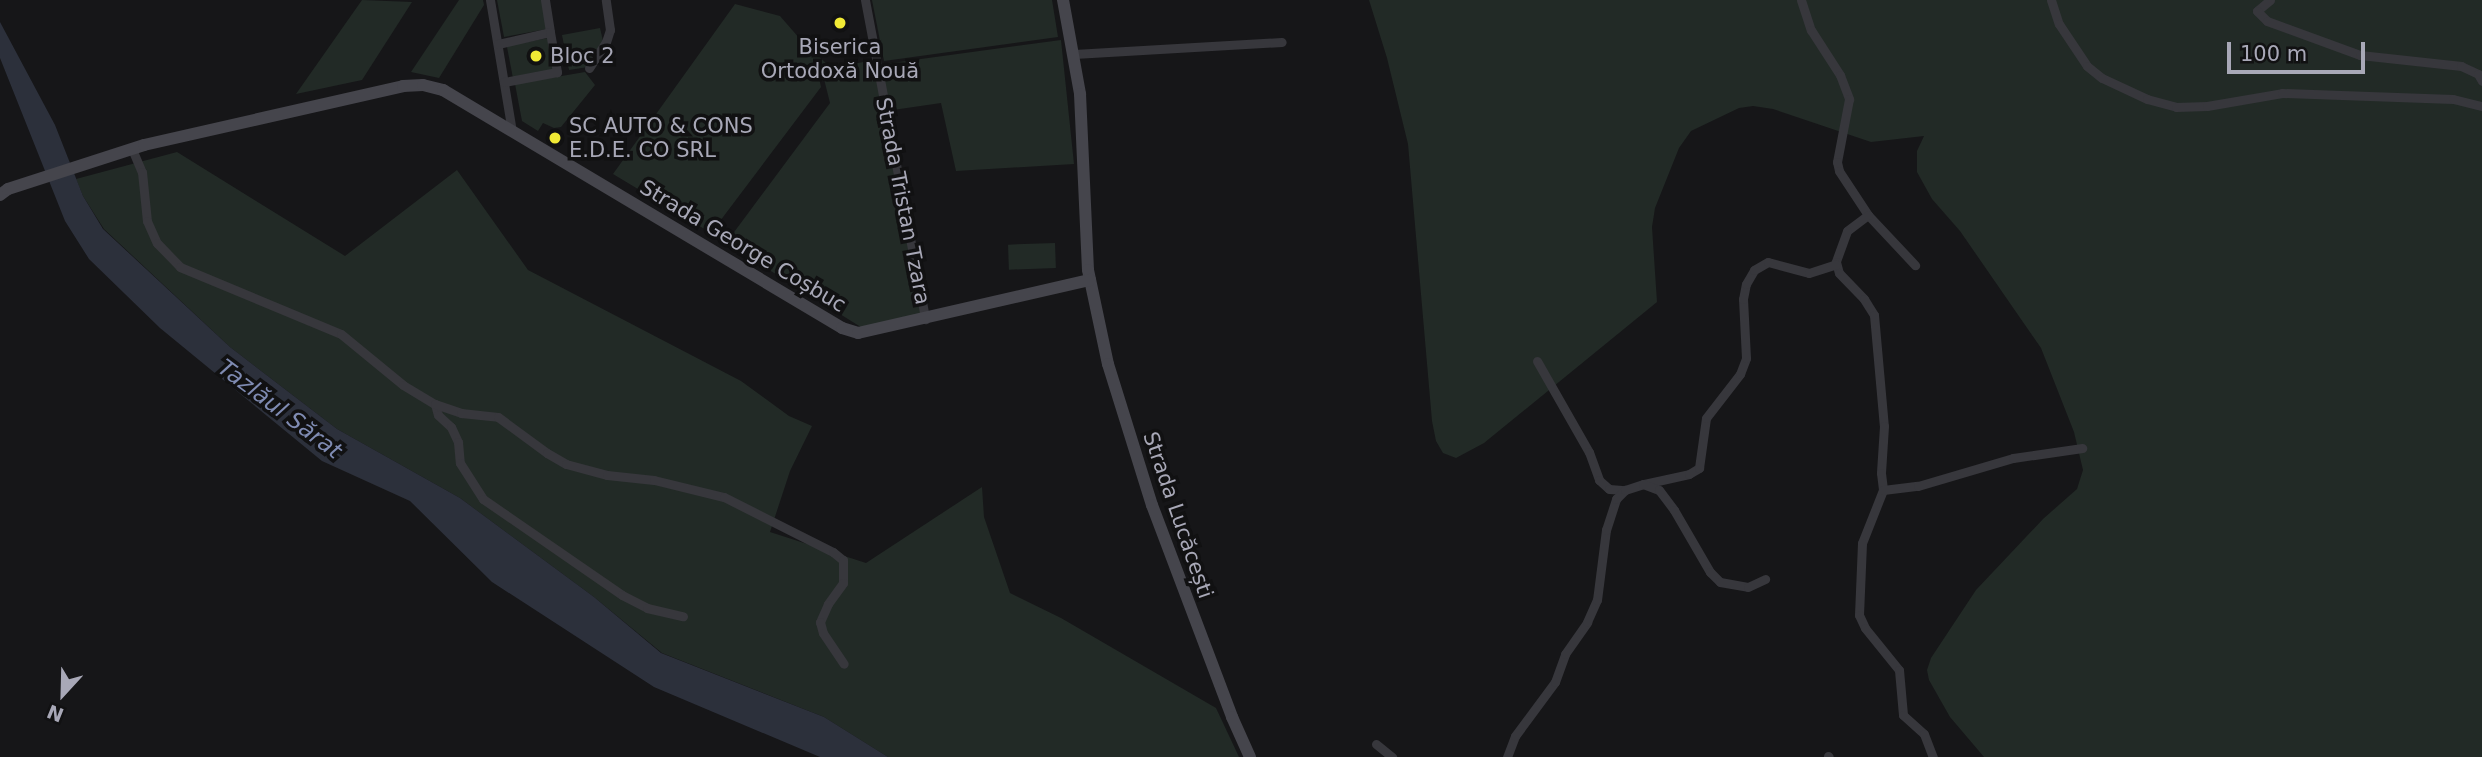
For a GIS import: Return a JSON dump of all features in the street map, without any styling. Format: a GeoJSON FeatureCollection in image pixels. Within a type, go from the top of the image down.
{"type":"FeatureCollection","features":[{"type":"Feature","properties":{"kind":"street"},"geometry":{"type":"LineString","coordinates":[[490,0],[512,131]]}},
{"type":"Feature","properties":{"kind":"street"},"geometry":{"type":"LineString","coordinates":[[504,82],[557,72],[545,0]]}},
{"type":"Feature","properties":{"kind":"street"},"geometry":{"type":"LineString","coordinates":[[589,68],[606,42],[610,30],[606,0]]}},
{"type":"Feature","properties":{"kind":"street","name":"Strada Tristan Tzara"},"geometry":{"type":"LineString","coordinates":[[865,0],[925,319]]}},
{"type":"Feature","properties":{"kind":"street","name":"Strada Lucăcești"},"geometry":{"type":"LineString","coordinates":[[1063,0],[1074,54],[1082,120],[1090,280],[1108,364],[1152,505],[1231,717],[1250,757]]}},
{"type":"Feature","properties":{"kind":"street"},"geometry":{"type":"LineString","coordinates":[[1801,0],[1811,30],[1847,89],[1849,108],[1837,162],[1868,215],[1915,265]]}},
{"type":"Feature","properties":{"kind":"street"},"geometry":{"type":"LineString","coordinates":[[2051,0],[2059,24],[2087,66],[2102,78],[2147,99],[2176,107],[2207,106],[2281,93],[2454,99],[2482,106]]}},
{"type":"Feature","properties":{"kind":"street"},"geometry":{"type":"LineString","coordinates":[[2270,0],[2257,11],[2267,21],[2360,55],[2461,66],[2479,74],[2482,81]]}},
{"type":"Feature","properties":{"kind":"street"},"geometry":{"type":"LineString","coordinates":[[498,44],[550,32]]}},
{"type":"Feature","properties":{"kind":"street"},"geometry":{"type":"LineString","coordinates":[[1074,54],[1282,42]]}},
{"type":"Feature","properties":{"kind":"street","name":"Strada George Coșbuc"},"geometry":{"type":"LineString","coordinates":[[3,190],[132,149],[370,94],[423,85],[443,90],[842,328],[858,333],[873,332],[1090,280]]}},
{"type":"Feature","properties":{"kind":"street"},"geometry":{"type":"LineString","coordinates":[[132,149],[142,172],[147,221],[157,243],[180,267],[341,334],[402,385],[435,404],[461,413],[498,417],[566,464],[607,475],[654,480],[724,497],[834,552],[843,560],[843,583],[828,604],[820,622],[823,633],[845,664]]}},
{"type":"Feature","properties":{"kind":"street"},"geometry":{"type":"LineString","coordinates":[[1868,215],[1847,231],[1836,254],[1839,273],[1871,307],[1876,323],[1884,426],[1881,472],[1883,489],[1862,543],[1859,615],[1865,628],[1899,670],[1903,715],[1924,734],[1933,757]]}},
{"type":"Feature","properties":{"kind":"street"},"geometry":{"type":"LineString","coordinates":[[1537,360],[1589,452],[1599,480],[1609,489],[1625,489],[1689,474],[1699,468],[1706,418],[1740,374],[1746,358],[1743,299],[1746,284],[1754,270],[1768,262],[1809,273],[1836,264]]}},
{"type":"Feature","properties":{"kind":"street"},"geometry":{"type":"LineString","coordinates":[[435,404],[438,415],[451,428],[458,442],[460,463],[483,499],[622,594],[647,608],[683,616]]}},
{"type":"Feature","properties":{"kind":"street"},"geometry":{"type":"LineString","coordinates":[[1883,489],[1918,486],[2013,458],[2082,448]]}},
{"type":"Feature","properties":{"kind":"street"},"geometry":{"type":"LineString","coordinates":[[1643,484],[1653,487],[1664,496],[1710,572],[1720,582],[1748,587],[1765,579]]}},
{"type":"Feature","properties":{"kind":"street"},"geometry":{"type":"LineString","coordinates":[[1507,757],[1515,736],[1555,682],[1565,654],[1587,622],[1597,600],[1606,530],[1616,499],[1625,489]]}},
{"type":"Feature","properties":{"kind":"street"},"geometry":{"type":"LineString","coordinates":[[1376,744],[1392,757]]}},
{"type":"Feature","properties":{"kind":"shaded area"},"geometry":{"type":"Polygon","coordinates":[[[362,0],[412,2],[362,80],[296,94],[362,0]]]}},
{"type":"Feature","properties":{"kind":"shaded area"},"geometry":{"type":"Polygon","coordinates":[[[459,0],[483,0],[484,5],[439,78],[411,72],[459,0]]]}},
{"type":"Feature","properties":{"kind":"shaded area"},"geometry":{"type":"Polygon","coordinates":[[[497,0],[542,0],[547,29],[504,37],[497,0]]]}},
{"type":"Feature","properties":{"kind":"shaded area"},"geometry":{"type":"Polygon","coordinates":[[[872,0],[1052,0],[1058,37],[884,61],[872,0]]]}},
{"type":"Feature","properties":{"kind":"shaded area"},"geometry":{"type":"Polygon","coordinates":[[[1369,0],[2482,0],[2482,757],[1984,757],[1950,717],[1929,680],[1927,670],[1931,658],[1976,590],[2043,519],[2077,489],[2083,470],[2074,432],[2041,348],[1960,231],[1932,199],[1917,172],[1917,151],[1924,136],[1871,142],[1773,109],[1753,106],[1739,108],[1691,131],[1679,148],[1655,208],[1652,227],[1657,302],[1484,443],[1456,458],[1443,453],[1436,441],[1432,421],[1408,144],[1387,58],[1369,0]]]}},
{"type":"Feature","properties":{"kind":"shaded area"},"geometry":{"type":"Polygon","coordinates":[[[735,4],[780,16],[828,65],[819,78],[821,87],[711,233],[613,174],[735,4]]]}},
{"type":"Feature","properties":{"kind":"shaded area"},"geometry":{"type":"Polygon","coordinates":[[[600,28],[603,41],[588,67],[569,70],[562,35],[600,28]]]}},
{"type":"Feature","properties":{"kind":"shaded area"},"geometry":{"type":"Polygon","coordinates":[[[548,38],[554,70],[513,78],[507,46],[548,38]]]}},
{"type":"Feature","properties":{"kind":"shaded area"},"geometry":{"type":"Polygon","coordinates":[[[1061,40],[1074,164],[956,171],[941,103],[886,111],[877,65],[1061,40]]]}},
{"type":"Feature","properties":{"kind":"shaded area"},"geometry":{"type":"Polygon","coordinates":[[[874,60],[924,313],[864,329],[726,243],[830,103],[824,79],[831,68],[874,60]]]}},
{"type":"Feature","properties":{"kind":"shaded area"},"geometry":{"type":"Polygon","coordinates":[[[585,72],[595,85],[561,127],[554,128],[543,123],[538,131],[522,121],[515,84],[585,72]]]}},
{"type":"Feature","properties":{"kind":"shaded area"},"geometry":{"type":"Polygon","coordinates":[[[177,152],[345,256],[457,170],[528,270],[741,381],[789,416],[812,426],[790,471],[770,532],[866,563],[982,487],[984,517],[1010,593],[1061,618],[1216,708],[1239,757],[888,757],[824,717],[662,653],[594,597],[460,498],[337,429],[230,347],[104,229],[83,196],[76,179],[177,152]]]}},
{"type":"Feature","properties":{"kind":"shaded area"},"geometry":{"type":"Polygon","coordinates":[[[1055,243],[1056,268],[1009,270],[1008,245],[1055,243]]]}},
{"type":"Feature","properties":{"kind":"water","name":"Tazlăul Sărat"},"geometry":{"type":"Polygon","coordinates":[[[0,22],[55,125],[83,196],[103,229],[230,347],[337,429],[460,498],[594,597],[661,653],[824,717],[888,757],[820,757],[654,687],[492,582],[410,501],[322,461],[160,328],[89,259],[65,221],[0,58],[0,22]]]}},
{"type":"Feature","properties":{"kind":"place","name":"Biserica Ortodoxă Nouă"},"geometry":{"type":"Point","coordinates":[840,23]}},
{"type":"Feature","properties":{"kind":"place","name":"Bloc 2"},"geometry":{"type":"Point","coordinates":[536,56]}},
{"type":"Feature","properties":{"kind":"place","name":"SC AUTO & CONS E.D.E. CO SRL"},"geometry":{"type":"Point","coordinates":[555,138]}}]}
